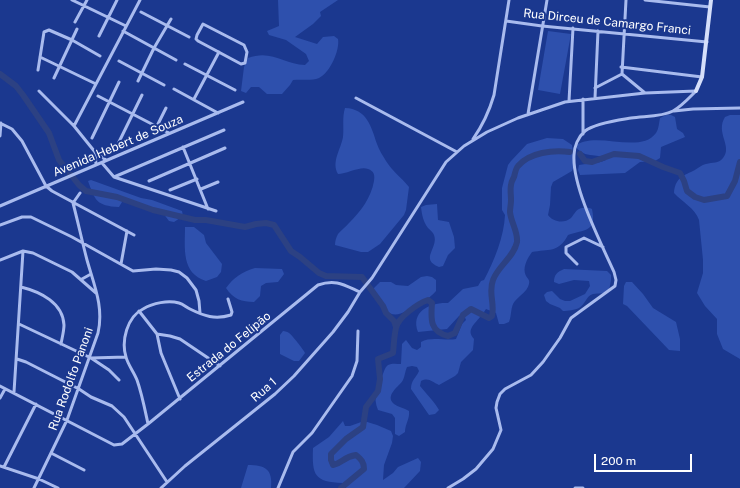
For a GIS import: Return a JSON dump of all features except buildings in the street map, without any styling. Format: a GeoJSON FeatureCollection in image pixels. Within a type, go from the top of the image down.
{"type":"FeatureCollection","features":[{"type":"Feature","properties":{"kind":"street"},"geometry":{"type":"LineString","coordinates":[[72,0],[126,26]]}},
{"type":"Feature","properties":{"kind":"street"},"geometry":{"type":"LineString","coordinates":[[76,22],[87,0]]}},
{"type":"Feature","properties":{"kind":"street"},"geometry":{"type":"LineString","coordinates":[[99,36],[118,0]]}},
{"type":"Feature","properties":{"kind":"street"},"geometry":{"type":"LineString","coordinates":[[74,126],[140,0]]}},
{"type":"Feature","properties":{"kind":"street"},"geometry":{"type":"LineString","coordinates":[[472,141],[490,110],[494,95],[509,0]]}},
{"type":"Feature","properties":{"kind":"street"},"geometry":{"type":"LineString","coordinates":[[528,114],[547,0]]}},
{"type":"Feature","properties":{"kind":"street"},"geometry":{"type":"LineString","coordinates":[[622,74],[626,0]]}},
{"type":"Feature","properties":{"kind":"street"},"geometry":{"type":"LineString","coordinates":[[645,0],[710,7]]}},
{"type":"Feature","properties":{"kind":"street"},"geometry":{"type":"LineString","coordinates":[[672,111],[688,99],[696,90],[702,77],[711,0]]}},
{"type":"Feature","properties":{"kind":"street"},"geometry":{"type":"LineString","coordinates":[[141,12],[189,37]]}},
{"type":"Feature","properties":{"kind":"street"},"geometry":{"type":"LineString","coordinates":[[138,81],[154,48],[171,19]]}},
{"type":"Feature","properties":{"kind":"street","name":"Rua Dirceu de Camargo Franci"},"geometry":{"type":"LineString","coordinates":[[506,21],[542,26],[707,42]]}},
{"type":"Feature","properties":{"kind":"street"},"geometry":{"type":"LineString","coordinates":[[203,24],[244,45],[247,52],[245,63],[241,64],[219,52],[196,39],[203,24]]}},
{"type":"Feature","properties":{"kind":"street"},"geometry":{"type":"LineString","coordinates":[[570,101],[573,28]]}},
{"type":"Feature","properties":{"kind":"street"},"geometry":{"type":"LineString","coordinates":[[54,78],[77,29]]}},
{"type":"Feature","properties":{"kind":"street"},"geometry":{"type":"LineString","coordinates":[[38,70],[44,32],[49,30],[72,40],[100,56]]}},
{"type":"Feature","properties":{"kind":"street"},"geometry":{"type":"LineString","coordinates":[[123,31],[176,60]]}},
{"type":"Feature","properties":{"kind":"street"},"geometry":{"type":"LineString","coordinates":[[595,98],[598,31]]}},
{"type":"Feature","properties":{"kind":"street"},"geometry":{"type":"LineString","coordinates":[[194,100],[219,52]]}},
{"type":"Feature","properties":{"kind":"street"},"geometry":{"type":"LineString","coordinates":[[40,58],[96,84]]}},
{"type":"Feature","properties":{"kind":"street"},"geometry":{"type":"LineString","coordinates":[[119,61],[164,85]]}},
{"type":"Feature","properties":{"kind":"street"},"geometry":{"type":"LineString","coordinates":[[185,64],[235,90]]}},
{"type":"Feature","properties":{"kind":"street"},"geometry":{"type":"LineString","coordinates":[[622,67],[702,77]]}},
{"type":"Feature","properties":{"kind":"street"},"geometry":{"type":"LineString","coordinates":[[595,88],[622,74]]}},
{"type":"Feature","properties":{"kind":"street"},"geometry":{"type":"LineString","coordinates":[[622,74],[645,93]]}},
{"type":"Feature","properties":{"kind":"street"},"geometry":{"type":"LineString","coordinates":[[92,138],[119,82]]}},
{"type":"Feature","properties":{"kind":"street"},"geometry":{"type":"LineString","coordinates":[[174,89],[218,113]]}},
{"type":"Feature","properties":{"kind":"street"},"geometry":{"type":"LineString","coordinates":[[361,290],[372,278],[446,162],[472,141],[502,124],[570,101],[645,93],[696,90]]}},
{"type":"Feature","properties":{"kind":"street"},"geometry":{"type":"LineString","coordinates":[[40,91],[74,126],[94,152],[106,160]]}},
{"type":"Feature","properties":{"kind":"street"},"geometry":{"type":"LineString","coordinates":[[116,148],[142,95]]}},
{"type":"Feature","properties":{"kind":"street"},"geometry":{"type":"LineString","coordinates":[[98,96],[170,134]]}},
{"type":"Feature","properties":{"kind":"street"},"geometry":{"type":"LineString","coordinates":[[356,98],[457,152]]}},
{"type":"Feature","properties":{"kind":"street"},"geometry":{"type":"LineString","coordinates":[[583,99],[583,134]]}},
{"type":"Feature","properties":{"kind":"street","name":"Avenida Hebert de Souza"},"geometry":{"type":"LineString","coordinates":[[0,206],[242,102]]}},
{"type":"Feature","properties":{"kind":"street"},"geometry":{"type":"LineString","coordinates":[[157,126],[166,108]]}},
{"type":"Feature","properties":{"kind":"street"},"geometry":{"type":"LineString","coordinates":[[448,488],[476,469],[493,449],[501,430],[496,408],[500,394],[505,389],[531,375],[543,362],[560,338],[571,318],[612,289],[616,283],[614,272],[579,187],[575,171],[574,150],[583,134],[594,126],[672,111],[740,108]]}},
{"type":"Feature","properties":{"kind":"street"},"geometry":{"type":"LineString","coordinates":[[0,136],[0,123],[12,129],[22,141],[46,186],[52,191],[134,235]]}},
{"type":"Feature","properties":{"kind":"street"},"geometry":{"type":"LineString","coordinates":[[114,176],[224,130]]}},
{"type":"Feature","properties":{"kind":"street"},"geometry":{"type":"LineString","coordinates":[[183,147],[191,162],[208,208]]}},
{"type":"Feature","properties":{"kind":"street"},"geometry":{"type":"LineString","coordinates":[[149,181],[226,148]]}},
{"type":"Feature","properties":{"kind":"street"},"geometry":{"type":"LineString","coordinates":[[94,152],[96,165]]}},
{"type":"Feature","properties":{"kind":"street"},"geometry":{"type":"LineString","coordinates":[[102,162],[114,176],[216,211]]}},
{"type":"Feature","properties":{"kind":"street"},"geometry":{"type":"LineString","coordinates":[[170,190],[197,179]]}},
{"type":"Feature","properties":{"kind":"street"},"geometry":{"type":"LineString","coordinates":[[201,189],[218,182]]}},
{"type":"Feature","properties":{"kind":"street"},"geometry":{"type":"LineString","coordinates":[[73,202],[80,193]]}},
{"type":"Feature","properties":{"kind":"street","name":"Rua Rodolfo Panoni"},"geometry":{"type":"LineString","coordinates":[[34,488],[67,420],[90,357],[101,321],[101,310],[73,202]]}},
{"type":"Feature","properties":{"kind":"street"},"geometry":{"type":"LineString","coordinates":[[0,225],[22,217],[31,217],[83,243],[133,271],[156,269],[179,272],[187,278],[196,290],[200,313]]}},
{"type":"Feature","properties":{"kind":"street"},"geometry":{"type":"LineString","coordinates":[[121,264],[127,230]]}},
{"type":"Feature","properties":{"kind":"street"},"geometry":{"type":"LineString","coordinates":[[577,264],[566,253],[566,247],[584,238],[603,247]]}},
{"type":"Feature","properties":{"kind":"street"},"geometry":{"type":"LineString","coordinates":[[0,260],[23,251],[32,253],[72,272],[82,279],[97,294]]}},
{"type":"Feature","properties":{"kind":"street"},"geometry":{"type":"LineString","coordinates":[[14,392],[22,287],[23,251]]}},
{"type":"Feature","properties":{"kind":"street"},"geometry":{"type":"LineString","coordinates":[[82,279],[91,274]]}},
{"type":"Feature","properties":{"kind":"street","name":"Estrada do Felipão"},"geometry":{"type":"LineString","coordinates":[[67,420],[114,445],[122,444],[180,399],[318,285],[329,282],[361,290]]}},
{"type":"Feature","properties":{"kind":"street"},"geometry":{"type":"LineString","coordinates":[[22,287],[38,292],[58,308],[62,316],[64,327],[61,344]]}},
{"type":"Feature","properties":{"kind":"street","name":"Rua 1"},"geometry":{"type":"LineString","coordinates":[[161,488],[184,466],[275,394],[294,376],[337,327],[361,290]]}},
{"type":"Feature","properties":{"kind":"street"},"geometry":{"type":"LineString","coordinates":[[148,424],[136,379],[126,358],[126,333],[130,322],[139,311],[148,306],[159,303],[179,304],[208,317],[231,315],[232,312],[228,299]]}},
{"type":"Feature","properties":{"kind":"street"},"geometry":{"type":"LineString","coordinates":[[139,311],[157,334],[161,353],[180,399]]}},
{"type":"Feature","properties":{"kind":"street"},"geometry":{"type":"LineString","coordinates":[[19,324],[90,357],[109,370],[119,380]]}},
{"type":"Feature","properties":{"kind":"street"},"geometry":{"type":"LineString","coordinates":[[278,488],[293,452],[312,433],[352,376],[357,361],[358,331]]}},
{"type":"Feature","properties":{"kind":"street"},"geometry":{"type":"LineString","coordinates":[[157,334],[180,339],[220,366]]}},
{"type":"Feature","properties":{"kind":"street"},"geometry":{"type":"LineString","coordinates":[[90,357],[126,358]]}},
{"type":"Feature","properties":{"kind":"street"},"geometry":{"type":"LineString","coordinates":[[17,359],[26,362],[79,389],[91,397],[112,406],[123,416],[167,482]]}},
{"type":"Feature","properties":{"kind":"street"},"geometry":{"type":"LineString","coordinates":[[0,386],[67,420]]}},
{"type":"Feature","properties":{"kind":"street"},"geometry":{"type":"LineString","coordinates":[[0,398],[5,389]]}},
{"type":"Feature","properties":{"kind":"street"},"geometry":{"type":"LineString","coordinates":[[4,467],[36,404]]}},
{"type":"Feature","properties":{"kind":"street"},"geometry":{"type":"LineString","coordinates":[[51,453],[84,470]]}},
{"type":"Feature","properties":{"kind":"street"},"geometry":{"type":"LineString","coordinates":[[0,466],[38,479],[58,488]]}},
{"type":"Feature","properties":{"kind":"street"},"geometry":{"type":"LineString","coordinates":[[575,488],[583,488]]}},
{"type":"Feature","properties":{"kind":"shaded area"},"geometry":{"type":"Polygon","coordinates":[[[278,0],[338,0],[320,12],[321,16],[313,24],[295,37],[317,44],[323,37],[334,36],[338,39],[336,55],[327,71],[319,78],[293,80],[282,94],[267,94],[259,87],[251,87],[246,93],[241,91],[244,67],[248,58],[264,55],[305,65],[309,61],[306,54],[286,40],[269,35],[267,31],[279,26],[278,0]]]}},
{"type":"Feature","properties":{"kind":"shaded area"},"geometry":{"type":"Polygon","coordinates":[[[548,31],[571,34],[560,94],[538,90],[548,31]]]}},
{"type":"Feature","properties":{"kind":"shaded area"},"geometry":{"type":"Polygon","coordinates":[[[345,108],[352,109],[363,115],[373,131],[379,148],[386,161],[409,187],[404,215],[380,244],[368,252],[361,252],[335,245],[338,234],[365,204],[371,193],[374,179],[373,172],[365,168],[338,174],[336,169],[336,160],[343,137],[343,118],[345,108]]]}},
{"type":"Feature","properties":{"kind":"shaded area"},"geometry":{"type":"Polygon","coordinates":[[[666,115],[675,117],[677,129],[683,133],[685,137],[661,147],[660,158],[655,161],[640,162],[625,173],[580,175],[578,170],[579,165],[606,160],[600,156],[583,153],[575,146],[594,140],[629,143],[649,139],[656,133],[660,118],[666,115]]]}},
{"type":"Feature","properties":{"kind":"shaded area"},"geometry":{"type":"Polygon","coordinates":[[[730,115],[740,115],[740,359],[723,349],[717,334],[717,319],[705,306],[697,293],[703,273],[699,220],[695,212],[674,193],[676,184],[682,176],[702,165],[717,162],[723,158],[726,153],[726,149],[722,123],[725,117],[730,115]]]}},
{"type":"Feature","properties":{"kind":"shaded area"},"geometry":{"type":"Polygon","coordinates":[[[547,138],[563,139],[572,145],[574,166],[572,171],[553,182],[551,187],[548,215],[556,221],[562,222],[571,218],[579,209],[589,208],[592,209],[593,217],[591,226],[588,229],[568,235],[561,245],[553,249],[532,252],[525,267],[525,273],[529,284],[525,291],[513,303],[509,322],[499,324],[496,313],[486,309],[471,330],[474,339],[473,350],[461,362],[458,373],[439,385],[430,380],[421,381],[420,386],[439,410],[435,414],[429,415],[411,389],[413,381],[419,371],[417,367],[407,367],[403,380],[392,394],[391,401],[397,406],[409,411],[409,417],[405,432],[399,436],[395,434],[395,418],[392,414],[378,410],[376,406],[375,397],[377,388],[385,368],[390,364],[401,364],[402,344],[406,340],[412,348],[417,350],[421,347],[421,342],[425,340],[456,339],[462,324],[466,320],[464,315],[459,316],[447,329],[418,332],[416,325],[419,313],[429,306],[448,303],[463,289],[478,286],[481,281],[484,280],[495,257],[503,232],[505,215],[502,210],[502,188],[508,165],[527,144],[547,138]]]}},
{"type":"Feature","properties":{"kind":"shaded area"},"geometry":{"type":"Polygon","coordinates":[[[91,180],[182,211],[183,216],[174,222],[169,221],[163,213],[148,209],[139,203],[122,202],[119,207],[105,205],[98,201],[95,197],[88,181],[91,180]]]}},
{"type":"Feature","properties":{"kind":"shaded area"},"geometry":{"type":"Polygon","coordinates":[[[437,204],[438,220],[449,222],[454,237],[455,248],[448,255],[443,266],[439,267],[433,264],[430,260],[435,240],[434,235],[425,223],[421,207],[437,204]]]}},
{"type":"Feature","properties":{"kind":"shaded area"},"geometry":{"type":"Polygon","coordinates":[[[185,227],[194,227],[204,235],[206,243],[222,264],[221,272],[217,277],[206,281],[192,272],[188,266],[185,251],[185,227]]]}},
{"type":"Feature","properties":{"kind":"shaded area"},"geometry":{"type":"Polygon","coordinates":[[[255,268],[282,269],[284,274],[278,282],[266,283],[261,286],[260,296],[254,302],[242,300],[232,295],[226,288],[239,275],[255,268]]]}},
{"type":"Feature","properties":{"kind":"shaded area"},"geometry":{"type":"Polygon","coordinates":[[[564,269],[607,271],[611,275],[609,291],[591,295],[579,308],[563,311],[546,301],[544,295],[547,292],[552,291],[560,299],[570,301],[585,294],[590,286],[589,281],[574,280],[559,284],[554,282],[556,274],[564,269]]]}},
{"type":"Feature","properties":{"kind":"shaded area"},"geometry":{"type":"Polygon","coordinates":[[[427,276],[436,280],[436,291],[427,299],[401,314],[389,313],[385,310],[378,295],[371,291],[380,282],[391,282],[396,285],[408,286],[421,277],[427,276]]]}},
{"type":"Feature","properties":{"kind":"shaded area"},"geometry":{"type":"Polygon","coordinates":[[[626,282],[632,282],[653,308],[676,322],[680,339],[680,351],[669,350],[627,306],[623,304],[624,286],[626,282]]]}},
{"type":"Feature","properties":{"kind":"shaded area"},"geometry":{"type":"Polygon","coordinates":[[[283,331],[291,334],[304,351],[305,353],[299,361],[294,361],[280,354],[280,335],[283,331]]]}},
{"type":"Feature","properties":{"kind":"shaded area"},"geometry":{"type":"Polygon","coordinates":[[[343,421],[345,426],[350,426],[364,421],[391,431],[393,436],[392,443],[384,465],[383,480],[393,473],[398,467],[418,458],[421,462],[420,471],[404,488],[346,488],[343,483],[320,479],[314,471],[313,448],[329,437],[343,421]]]}},
{"type":"Feature","properties":{"kind":"shaded area"},"geometry":{"type":"Polygon","coordinates":[[[248,465],[259,466],[267,469],[271,476],[271,488],[241,488],[248,465]]]}},
{"type":"Feature","properties":{"kind":"waterway"},"geometry":{"type":"LineString","coordinates":[[0,74],[16,86],[23,95],[49,133],[59,160],[79,185],[86,191],[117,197],[153,210],[195,220],[206,220],[245,227],[266,223],[274,225],[291,251],[319,273],[326,276],[362,277],[383,306],[386,313],[394,321],[396,327]]}},
{"type":"Feature","properties":{"kind":"waterway"},"geometry":{"type":"LineString","coordinates":[[341,488],[364,469],[363,464],[361,459],[356,455],[348,457],[333,465],[331,454],[346,439],[363,427],[366,407],[378,391],[380,379],[378,359],[393,353],[396,328],[401,319],[409,311],[428,300],[432,303],[431,314],[434,327],[437,331],[448,336],[455,333],[463,315],[471,309],[489,318],[492,316],[493,307],[491,289],[493,280],[498,270],[513,252],[517,242],[510,212],[511,184],[517,168],[523,161],[535,155],[556,151],[570,152]]}},
{"type":"Feature","properties":{"kind":"waterway"},"geometry":{"type":"LineString","coordinates":[[580,154],[585,161],[592,162],[614,154],[639,156],[680,173],[687,191],[695,197],[704,200],[727,196],[735,181],[740,162]]}}]}
